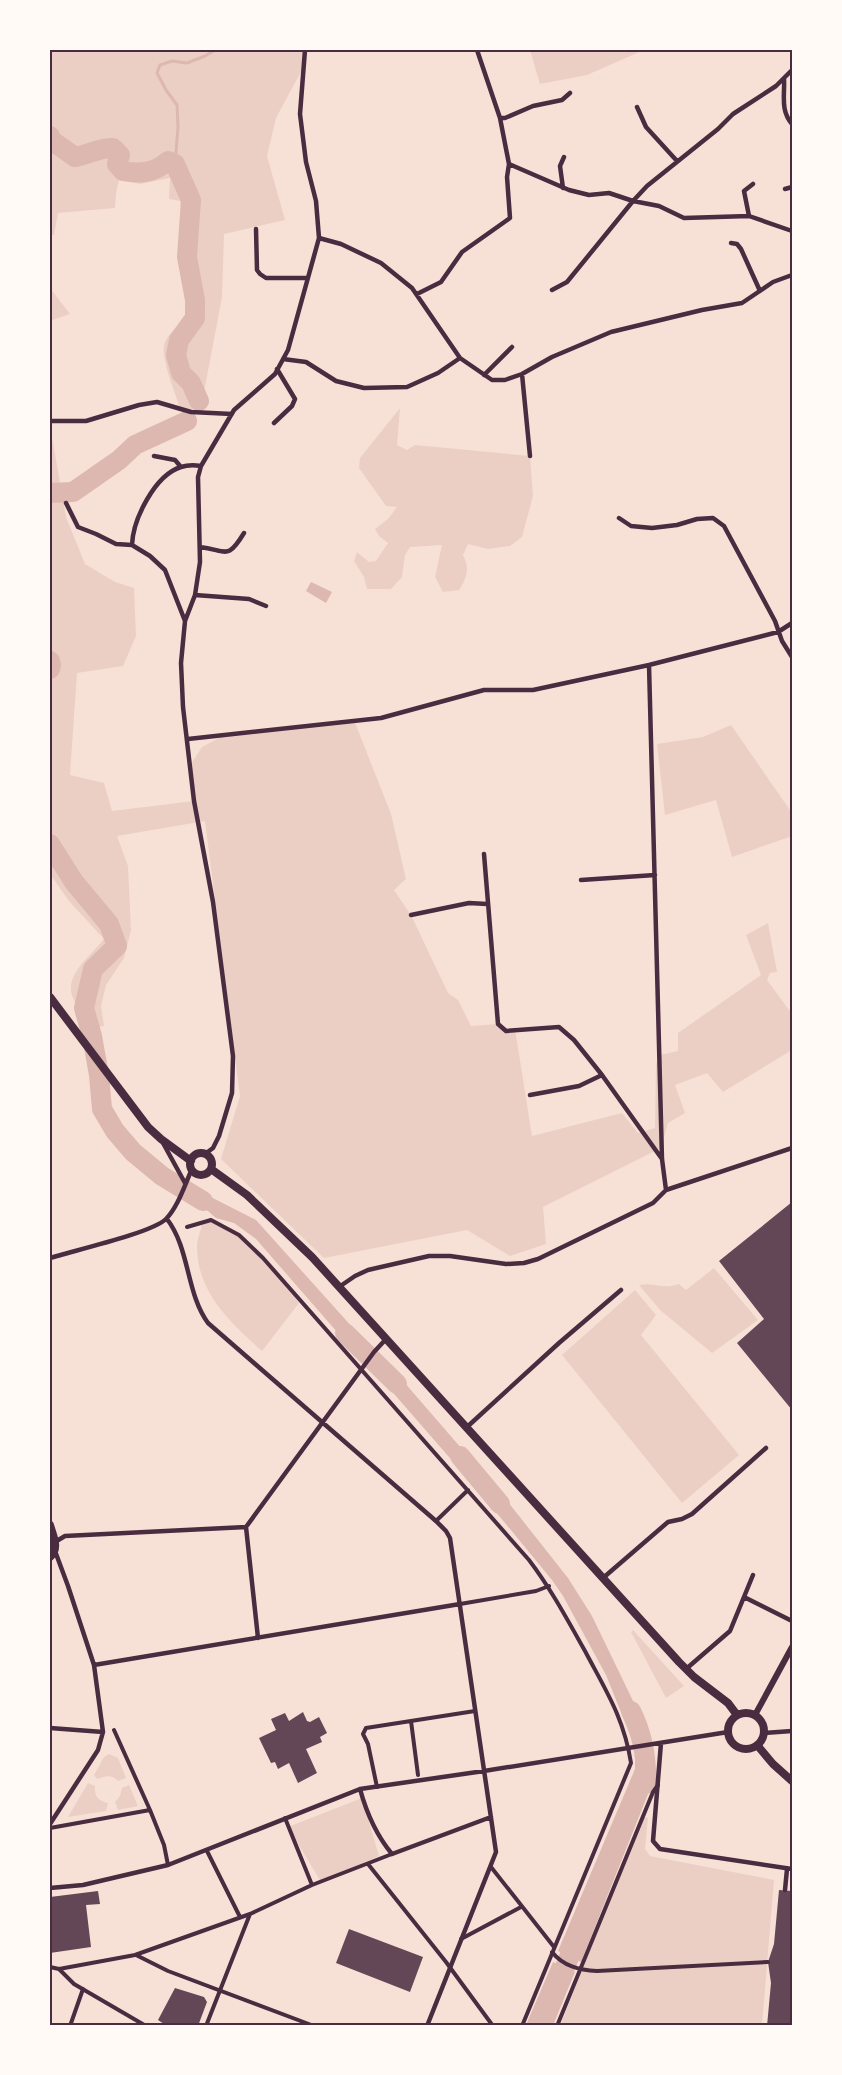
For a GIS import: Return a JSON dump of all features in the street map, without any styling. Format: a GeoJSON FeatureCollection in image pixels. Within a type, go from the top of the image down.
{"type":"FeatureCollection","features":[{"type":"Feature","properties":{"kind":"main road"},"geometry":{"type":"LineString","coordinates":[[50,998],[148,1127],[191,1165],[196,1174],[203,1175],[211,1169],[212,1162],[205,1154],[198,1154],[191,1165]]}},
{"type":"Feature","properties":{"kind":"main road"},"geometry":{"type":"LineString","coordinates":[[211,1169],[247,1195],[268,1214],[339,1287],[686,1669],[728,1703],[737,1715]]}},
{"type":"Feature","properties":{"kind":"main road"},"geometry":{"type":"LineString","coordinates":[[50,1525],[55,1542],[52,1554]]}},
{"type":"Feature","properties":{"kind":"main road"},"geometry":{"type":"LineString","coordinates":[[746,1712],[756,1715],[762,1723],[764,1733],[757,1745],[746,1749],[741,1748],[732,1742],[728,1732],[730,1722],[737,1715],[746,1712]]}},
{"type":"Feature","properties":{"kind":"main road"},"geometry":{"type":"LineString","coordinates":[[757,1745],[792,1781]]}},
{"type":"Feature","properties":{"kind":"street"},"geometry":{"type":"LineString","coordinates":[[205,1154],[213,1148],[219,1136],[232,1093],[233,1056],[213,902],[194,801],[183,707],[182,663],[185,621],[195,595],[200,562],[198,477],[201,465],[234,410],[275,374],[288,350],[320,238],[316,201],[306,162],[300,114],[305,50]]}},
{"type":"Feature","properties":{"kind":"street"},"geometry":{"type":"LineString","coordinates":[[417,294],[441,282],[462,252],[510,218],[507,177],[509,164],[500,118],[477,50]]}},
{"type":"Feature","properties":{"kind":"street"},"geometry":{"type":"LineString","coordinates":[[552,290],[567,282],[633,201],[677,161],[718,129],[732,114],[776,86],[792,70]]}},
{"type":"Feature","properties":{"kind":"street"},"geometry":{"type":"LineString","coordinates":[[784,79],[782,102],[792,124]]}},
{"type":"Feature","properties":{"kind":"street"},"geometry":{"type":"LineString","coordinates":[[500,118],[533,106],[562,100],[570,93]]}},
{"type":"Feature","properties":{"kind":"street"},"geometry":{"type":"LineString","coordinates":[[637,107],[646,127],[677,161]]}},
{"type":"Feature","properties":{"kind":"street"},"geometry":{"type":"LineString","coordinates":[[563,188],[560,166],[564,157]]}},
{"type":"Feature","properties":{"kind":"street"},"geometry":{"type":"LineString","coordinates":[[509,164],[563,188],[589,195],[609,193],[659,207],[684,218],[749,216],[792,231]]}},
{"type":"Feature","properties":{"kind":"street"},"geometry":{"type":"LineString","coordinates":[[749,216],[744,191],[753,184]]}},
{"type":"Feature","properties":{"kind":"street"},"geometry":{"type":"LineString","coordinates":[[785,189],[792,188]]}},
{"type":"Feature","properties":{"kind":"street"},"geometry":{"type":"LineString","coordinates":[[256,229],[257,270],[260,274],[266,278],[308,278]]}},
{"type":"Feature","properties":{"kind":"street"},"geometry":{"type":"LineString","coordinates":[[320,238],[341,244],[381,263],[412,288],[460,358],[492,380],[505,380],[522,374],[552,357],[611,332],[702,309],[742,303],[773,282],[792,275]]}},
{"type":"Feature","properties":{"kind":"street"},"geometry":{"type":"LineString","coordinates":[[731,243],[737,244],[741,249],[760,291]]}},
{"type":"Feature","properties":{"kind":"street"},"geometry":{"type":"LineString","coordinates":[[484,375],[512,347]]}},
{"type":"Feature","properties":{"kind":"street"},"geometry":{"type":"LineString","coordinates":[[283,359],[306,362],[336,381],[364,388],[406,387],[438,373],[460,358]]}},
{"type":"Feature","properties":{"kind":"street"},"geometry":{"type":"LineString","coordinates":[[274,423],[295,399],[277,369]]}},
{"type":"Feature","properties":{"kind":"street"},"geometry":{"type":"LineString","coordinates":[[522,374],[530,456]]}},
{"type":"Feature","properties":{"kind":"street"},"geometry":{"type":"LineString","coordinates":[[50,421],[86,421],[157,402],[191,412],[232,414]]}},
{"type":"Feature","properties":{"kind":"street"},"geometry":{"type":"LineString","coordinates":[[154,456],[175,460],[181,467]]}},
{"type":"Feature","properties":{"kind":"street"},"geometry":{"type":"LineString","coordinates":[[132,545],[143,508],[157,484],[181,467],[201,465]]}},
{"type":"Feature","properties":{"kind":"street"},"geometry":{"type":"LineString","coordinates":[[66,503],[78,527],[116,544],[132,545],[150,556],[165,570],[185,621]]}},
{"type":"Feature","properties":{"kind":"street"},"geometry":{"type":"LineString","coordinates":[[619,518],[631,526],[652,528],[713,518],[724,526],[776,621],[778,632],[792,657]]}},
{"type":"Feature","properties":{"kind":"street"},"geometry":{"type":"LineString","coordinates":[[200,547],[228,553],[234,550],[244,533]]}},
{"type":"Feature","properties":{"kind":"street"},"geometry":{"type":"LineString","coordinates":[[195,595],[249,599],[266,606]]}},
{"type":"Feature","properties":{"kind":"street"},"geometry":{"type":"LineString","coordinates":[[188,739],[381,718],[484,690],[533,690],[649,665],[778,632],[792,623]]}},
{"type":"Feature","properties":{"kind":"street"},"geometry":{"type":"LineString","coordinates":[[649,665],[662,1159],[666,1191]]}},
{"type":"Feature","properties":{"kind":"street"},"geometry":{"type":"LineString","coordinates":[[484,854],[498,1024],[506,1031],[559,1027],[574,1040],[602,1075],[662,1159]]}},
{"type":"Feature","properties":{"kind":"street"},"geometry":{"type":"LineString","coordinates":[[581,880],[655,875]]}},
{"type":"Feature","properties":{"kind":"street"},"geometry":{"type":"LineString","coordinates":[[411,915],[469,903],[488,904]]}},
{"type":"Feature","properties":{"kind":"street"},"geometry":{"type":"LineString","coordinates":[[530,1095],[579,1086],[602,1075]]}},
{"type":"Feature","properties":{"kind":"street"},"geometry":{"type":"LineString","coordinates":[[161,1139],[185,1183]]}},
{"type":"Feature","properties":{"kind":"street"},"geometry":{"type":"LineString","coordinates":[[339,1287],[369,1270],[429,1256],[450,1256],[506,1264],[531,1262],[652,1203],[666,1191],[792,1148]]}},
{"type":"Feature","properties":{"kind":"street"},"geometry":{"type":"LineString","coordinates":[[50,1258],[140,1232],[167,1218],[176,1203],[191,1165]]}},
{"type":"Feature","properties":{"kind":"street"},"geometry":{"type":"LineString","coordinates":[[167,1218],[180,1243],[199,1305],[208,1323],[436,1521],[450,1538],[496,1847],[491,1867],[428,2025]]}},
{"type":"Feature","properties":{"kind":"street"},"geometry":{"type":"LineString","coordinates":[[187,1227],[211,1220],[239,1235],[279,1275],[362,1368],[549,1586],[617,1712],[630,1749],[631,1763],[522,2025]]}},
{"type":"Feature","properties":{"kind":"street"},"geometry":{"type":"LineString","coordinates":[[467,1427],[621,1290]]}},
{"type":"Feature","properties":{"kind":"street"},"geometry":{"type":"LineString","coordinates":[[258,1638],[246,1527],[322,1421],[387,1338]]}},
{"type":"Feature","properties":{"kind":"street"},"geometry":{"type":"LineString","coordinates":[[603,1578],[668,1522],[692,1514],[766,1448]]}},
{"type":"Feature","properties":{"kind":"street"},"geometry":{"type":"LineString","coordinates":[[436,1521],[468,1490]]}},
{"type":"Feature","properties":{"kind":"street"},"geometry":{"type":"LineString","coordinates":[[55,1542],[65,1536],[246,1527]]}},
{"type":"Feature","properties":{"kind":"street"},"geometry":{"type":"LineString","coordinates":[[50,1824],[98,1749],[103,1732],[94,1665],[69,1586],[52,1554]]}},
{"type":"Feature","properties":{"kind":"street"},"geometry":{"type":"LineString","coordinates":[[686,1669],[730,1631],[753,1575]]}},
{"type":"Feature","properties":{"kind":"street"},"geometry":{"type":"LineString","coordinates":[[94,1665],[536,1591],[549,1586]]}},
{"type":"Feature","properties":{"kind":"street"},"geometry":{"type":"LineString","coordinates":[[744,1597],[792,1621]]}},
{"type":"Feature","properties":{"kind":"street"},"geometry":{"type":"LineString","coordinates":[[756,1715],[792,1647]]}},
{"type":"Feature","properties":{"kind":"street"},"geometry":{"type":"LineString","coordinates":[[378,1787],[363,1731],[366,1728],[476,1711]]}},
{"type":"Feature","properties":{"kind":"street"},"geometry":{"type":"LineString","coordinates":[[411,1721],[418,1775]]}},
{"type":"Feature","properties":{"kind":"street"},"geometry":{"type":"LineString","coordinates":[[50,1728],[103,1732]]}},
{"type":"Feature","properties":{"kind":"street"},"geometry":{"type":"LineString","coordinates":[[114,1730],[150,1810],[164,1845],[168,1865]]}},
{"type":"Feature","properties":{"kind":"street"},"geometry":{"type":"LineString","coordinates":[[764,1733],[792,1731]]}},
{"type":"Feature","properties":{"kind":"street"},"geometry":{"type":"LineString","coordinates":[[50,1888],[83,1885],[168,1865],[360,1789],[728,1732]]}},
{"type":"Feature","properties":{"kind":"street"},"geometry":{"type":"LineString","coordinates":[[658,1744],[659,1785],[653,1840],[660,1849],[790,1869],[785,1890]]}},
{"type":"Feature","properties":{"kind":"street"},"geometry":{"type":"LineString","coordinates":[[557,2025],[652,1792],[659,1785]]}},
{"type":"Feature","properties":{"kind":"street"},"geometry":{"type":"LineString","coordinates":[[360,1789],[373,1823],[384,1845],[392,1854]]}},
{"type":"Feature","properties":{"kind":"street"},"geometry":{"type":"LineString","coordinates":[[50,1828],[150,1810]]}},
{"type":"Feature","properties":{"kind":"street"},"geometry":{"type":"LineString","coordinates":[[50,1967],[58,1969],[135,1955],[250,1914],[312,1885],[491,1817]]}},
{"type":"Feature","properties":{"kind":"street"},"geometry":{"type":"LineString","coordinates":[[285,1818],[312,1885]]}},
{"type":"Feature","properties":{"kind":"street"},"geometry":{"type":"LineString","coordinates":[[207,1851],[240,1917]]}},
{"type":"Feature","properties":{"kind":"street"},"geometry":{"type":"LineString","coordinates":[[368,1864],[493,2025]]}},
{"type":"Feature","properties":{"kind":"street"},"geometry":{"type":"LineString","coordinates":[[491,1867],[559,1961],[580,1969],[597,1971],[768,1962]]}},
{"type":"Feature","properties":{"kind":"street"},"geometry":{"type":"LineString","coordinates":[[461,1939],[521,1907]]}},
{"type":"Feature","properties":{"kind":"street"},"geometry":{"type":"LineString","coordinates":[[206,2025],[250,1914]]}},
{"type":"Feature","properties":{"kind":"street"},"geometry":{"type":"LineString","coordinates":[[135,1955],[168,1971],[312,2025]]}},
{"type":"Feature","properties":{"kind":"street"},"geometry":{"type":"LineString","coordinates":[[58,1969],[75,1984],[146,2025]]}},
{"type":"Feature","properties":{"kind":"street"},"geometry":{"type":"LineString","coordinates":[[70,2025],[83,1989]]}},
{"type":"Feature","properties":{"kind":"shaded area"},"geometry":{"type":"Polygon","coordinates":[[[50,50],[303,50],[304,66],[276,118],[267,156],[285,220],[224,234],[222,297],[200,413],[180,409],[164,356],[165,342],[182,320],[187,305],[180,250],[181,208],[180,201],[169,199],[170,178],[140,184],[119,180],[115,208],[58,213],[54,235],[50,235],[50,50]]]}},
{"type":"Feature","properties":{"kind":"shaded area"},"geometry":{"type":"Polygon","coordinates":[[[530,50],[644,50],[587,75],[540,84],[530,50]]]}},
{"type":"Feature","properties":{"kind":"shaded area"},"geometry":{"type":"Polygon","coordinates":[[[50,288],[70,314],[50,321],[50,288]]]}},
{"type":"Feature","properties":{"kind":"shaded area"},"geometry":{"type":"Polygon","coordinates":[[[400,408],[397,445],[407,450],[415,445],[530,456],[533,496],[522,537],[510,546],[488,549],[468,544],[463,555],[467,573],[459,590],[443,592],[435,577],[442,545],[410,547],[405,555],[402,577],[391,589],[367,589],[364,577],[354,561],[357,552],[369,562],[376,561],[388,543],[379,536],[375,529],[388,519],[397,507],[386,506],[359,468],[360,458],[400,408]]]}},
{"type":"Feature","properties":{"kind":"shaded area"},"geometry":{"type":"Polygon","coordinates":[[[50,426],[66,517],[85,564],[115,582],[134,588],[136,636],[123,666],[77,673],[70,775],[104,783],[112,811],[194,801],[191,764],[202,747],[228,733],[354,720],[391,814],[406,879],[394,890],[411,915],[448,993],[458,1000],[471,1026],[498,1024],[506,1031],[515,1029],[532,1136],[622,1113],[638,1133],[655,1128],[656,1064],[660,1055],[678,1051],[678,1033],[761,975],[746,935],[768,923],[777,972],[770,973],[767,980],[792,1014],[792,1050],[723,1092],[707,1073],[675,1085],[685,1113],[668,1123],[661,1148],[543,1207],[546,1244],[510,1256],[467,1230],[324,1258],[221,1159],[240,1096],[205,821],[117,836],[128,866],[131,930],[124,958],[106,985],[101,1006],[104,1026],[97,1027],[73,998],[71,990],[75,973],[104,939],[69,901],[50,874],[50,426]]]}},
{"type":"Feature","properties":{"kind":"shaded area"},"geometry":{"type":"Polygon","coordinates":[[[311,582],[332,592],[326,603],[306,591],[311,582]]]}},
{"type":"Feature","properties":{"kind":"shaded area"},"geometry":{"type":"Polygon","coordinates":[[[731,725],[792,813],[792,836],[732,857],[716,800],[665,815],[657,744],[703,737],[731,725]]]}},
{"type":"Feature","properties":{"kind":"shaded area"},"geometry":{"type":"Polygon","coordinates":[[[197,1190],[256,1220],[353,1328],[365,1347],[358,1356],[256,1239],[234,1223],[216,1218],[208,1211],[187,1201],[186,1191],[197,1190]]]}},
{"type":"Feature","properties":{"kind":"shaded area"},"geometry":{"type":"Polygon","coordinates":[[[211,1220],[241,1236],[279,1275],[299,1303],[262,1351],[217,1305],[202,1277],[197,1244],[203,1221],[211,1220]]]}},
{"type":"Feature","properties":{"kind":"shaded area"},"geometry":{"type":"Polygon","coordinates":[[[714,1268],[758,1320],[712,1353],[660,1310],[639,1285],[679,1284],[686,1290],[714,1268]]]}},
{"type":"Feature","properties":{"kind":"shaded area"},"geometry":{"type":"Polygon","coordinates":[[[635,1290],[656,1315],[641,1335],[739,1455],[682,1503],[562,1355],[635,1290]]]}},
{"type":"Feature","properties":{"kind":"shaded area"},"geometry":{"type":"Polygon","coordinates":[[[383,1362],[397,1374],[481,1471],[469,1480],[375,1372],[383,1362]]]}},
{"type":"Feature","properties":{"kind":"shaded area"},"geometry":{"type":"Polygon","coordinates":[[[489,1478],[568,1578],[592,1616],[649,1734],[631,1737],[606,1675],[563,1596],[477,1489],[489,1478]]]}},
{"type":"Feature","properties":{"kind":"shaded area"},"geometry":{"type":"Polygon","coordinates":[[[633,1630],[684,1686],[666,1698],[631,1632],[633,1630]]]}},
{"type":"Feature","properties":{"kind":"shaded area"},"geometry":{"type":"Polygon","coordinates":[[[109,1754],[118,1758],[126,1778],[118,1781],[108,1776],[97,1779],[94,1775],[104,1757],[109,1754]]]}},
{"type":"Feature","properties":{"kind":"shaded area"},"geometry":{"type":"Polygon","coordinates":[[[654,1757],[655,1773],[652,1784],[581,1962],[558,1951],[635,1769],[635,1761],[654,1757]]]}},
{"type":"Feature","properties":{"kind":"shaded area"},"geometry":{"type":"Polygon","coordinates":[[[88,1783],[95,1786],[95,1793],[99,1799],[108,1803],[106,1811],[68,1817],[88,1783]]]}},
{"type":"Feature","properties":{"kind":"shaded area"},"geometry":{"type":"Polygon","coordinates":[[[129,1785],[138,1806],[118,1810],[115,1802],[122,1788],[129,1785]]]}},
{"type":"Feature","properties":{"kind":"shaded area"},"geometry":{"type":"Polygon","coordinates":[[[362,1798],[379,1856],[321,1882],[288,1827],[362,1798]]]}},
{"type":"Feature","properties":{"kind":"shaded area"},"geometry":{"type":"Polygon","coordinates":[[[643,1817],[648,1818],[645,1849],[650,1856],[774,1880],[762,2025],[560,2026],[643,1817]]]}},
{"type":"Feature","properties":{"kind":"shaded area"},"geometry":{"type":"Polygon","coordinates":[[[553,1962],[575,1972],[553,2025],[526,2025],[553,1962]]]}},
{"type":"Feature","properties":{"kind":"building"},"geometry":{"type":"Polygon","coordinates":[[[792,1202],[792,1410],[737,1343],[764,1319],[719,1261],[792,1202]]]}},
{"type":"Feature","properties":{"kind":"building"},"geometry":{"type":"Polygon","coordinates":[[[303,1712],[307,1721],[310,1722],[319,1717],[327,1733],[320,1737],[322,1742],[306,1749],[317,1773],[298,1783],[289,1763],[278,1769],[275,1762],[271,1763],[259,1738],[276,1730],[271,1719],[285,1713],[289,1721],[303,1712]]]}},
{"type":"Feature","properties":{"kind":"building"},"geometry":{"type":"Polygon","coordinates":[[[779,1890],[792,1891],[792,2026],[767,2026],[771,1983],[768,1962],[774,1944],[779,1890]]]}},
{"type":"Feature","properties":{"kind":"building"},"geometry":{"type":"Polygon","coordinates":[[[98,1891],[100,1904],[86,1905],[91,1947],[50,1953],[50,1897],[98,1891]]]}},
{"type":"Feature","properties":{"kind":"building"},"geometry":{"type":"Polygon","coordinates":[[[349,1929],[423,1957],[410,1992],[336,1963],[349,1929]]]}},
{"type":"Feature","properties":{"kind":"building"},"geometry":{"type":"Polygon","coordinates":[[[175,1988],[204,1997],[207,2002],[198,2026],[167,2026],[158,2020],[175,1988]]]}},
{"type":"Feature","properties":{"kind":"waterway"},"geometry":{"type":"LineString","coordinates":[[175,164],[177,105],[157,73],[160,65],[172,61],[187,63],[215,50]]}},
{"type":"Feature","properties":{"kind":"waterway"},"geometry":{"type":"LineString","coordinates":[[50,136],[51,140],[75,157],[113,148],[120,155],[117,164],[123,171],[147,172],[168,161],[175,164],[191,200],[187,257],[195,300],[195,318],[179,340],[176,355],[181,373],[191,383],[199,401]]}},
{"type":"Feature","properties":{"kind":"waterway"},"geometry":{"type":"LineString","coordinates":[[50,493],[73,492],[119,460],[135,445],[187,421]]}},
{"type":"Feature","properties":{"kind":"waterway"},"geometry":{"type":"LineString","coordinates":[[50,661],[50,669]]}},
{"type":"Feature","properties":{"kind":"waterway"},"geometry":{"type":"LineString","coordinates":[[50,844],[74,882],[109,924],[117,946],[93,969],[84,1008],[99,1075],[102,1109],[115,1131],[133,1152],[162,1176],[203,1201]]}},
{"type":"Feature","properties":{"kind":"waterway"},"geometry":{"type":"LineString","coordinates":[[345,1333],[397,1384]]}},
{"type":"Feature","properties":{"kind":"waterway"},"geometry":{"type":"LineString","coordinates":[[460,1456],[500,1504]]}},
{"type":"Feature","properties":{"kind":"waterway"},"geometry":{"type":"LineString","coordinates":[[631,1711],[643,1746],[646,1784]]}},
{"type":"Feature","properties":{"kind":"waterway"},"geometry":{"type":"LineString","coordinates":[[542,2026],[580,1934]]}}]}
